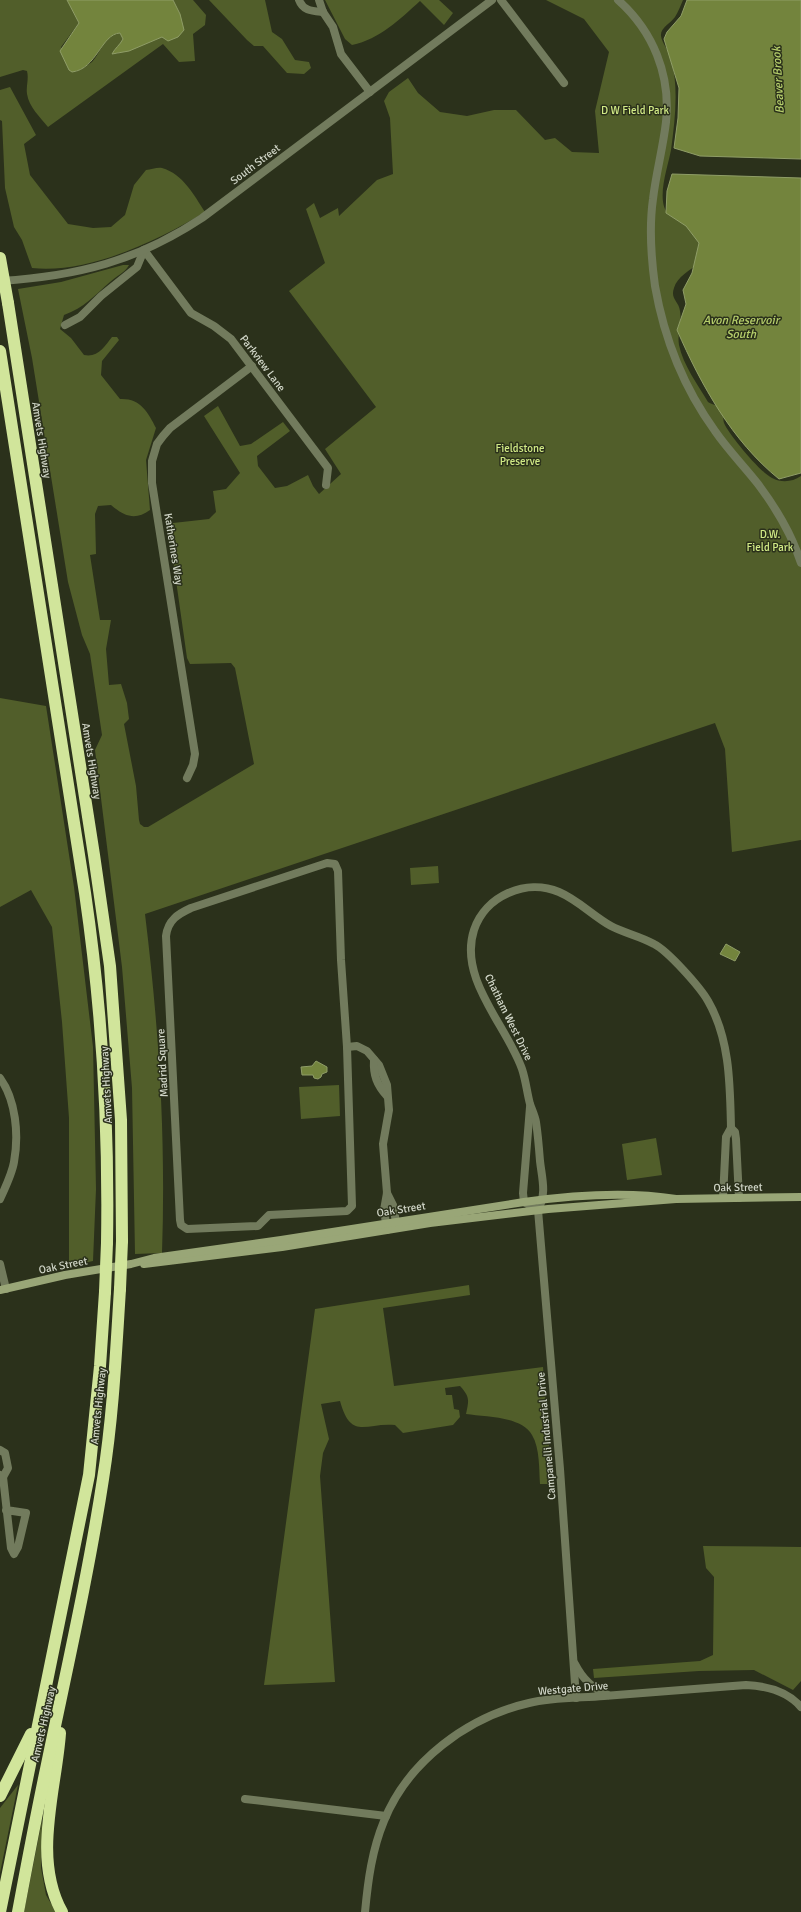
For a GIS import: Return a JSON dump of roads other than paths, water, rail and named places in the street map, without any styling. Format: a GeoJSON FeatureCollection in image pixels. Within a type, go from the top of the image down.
{"type":"FeatureCollection","features":[{"type":"Feature","properties":{"kind":"highway","name":"Amvets Highway"},"geometry":{"type":"LineString","coordinates":[[0,256],[109,958],[121,1112],[122,1241],[120,1289],[115,1367],[104,1477],[81,1608],[46,1768],[18,1912]]}},
{"type":"Feature","properties":{"kind":"highway","name":"Amvets Highway"},"geometry":{"type":"LineString","coordinates":[[0,351],[85,893],[95,968],[102,1045],[106,1121],[107,1243],[100,1366],[88,1474],[76,1541],[38,1719],[0,1912]]}},
{"type":"Feature","properties":{"kind":"highway"},"geometry":{"type":"LineString","coordinates":[[62,1697],[59,1750],[53,1786],[48,1839],[49,1874],[55,1899],[62,1912]]}},
{"type":"Feature","properties":{"kind":"highway"},"geometry":{"type":"LineString","coordinates":[[0,1796],[38,1719]]}},
{"type":"Feature","properties":{"kind":"main road","name":"Oak Street"},"geometry":{"type":"LineString","coordinates":[[397,1225],[544,1199],[634,1194],[649,1194],[676,1198]]}},
{"type":"Feature","properties":{"kind":"main road","name":"Oak Street"},"geometry":{"type":"LineString","coordinates":[[3,1290],[65,1275],[131,1264],[154,1264],[196,1259],[386,1226],[538,1210],[676,1198],[801,1197]]}},
{"type":"Feature","properties":{"kind":"street"},"geometry":{"type":"LineString","coordinates":[[299,0],[301,6],[307,10],[323,12]]}},
{"type":"Feature","properties":{"kind":"street"},"geometry":{"type":"LineString","coordinates":[[319,0],[323,12],[333,27],[341,54],[370,92]]}},
{"type":"Feature","properties":{"kind":"street","name":"South Street"},"geometry":{"type":"LineString","coordinates":[[0,281],[33,279],[77,272],[116,261],[144,250],[202,218],[492,0]]}},
{"type":"Feature","properties":{"kind":"street"},"geometry":{"type":"LineString","coordinates":[[501,0],[564,83]]}},
{"type":"Feature","properties":{"kind":"street"},"geometry":{"type":"LineString","coordinates":[[618,0],[633,15],[651,40],[660,64],[666,88],[666,124],[654,186],[651,224],[652,264],[666,334],[684,380],[706,418],[772,504],[789,535],[801,563]]}},
{"type":"Feature","properties":{"kind":"street"},"geometry":{"type":"LineString","coordinates":[[65,325],[80,317],[101,296],[137,267],[144,250]]}},
{"type":"Feature","properties":{"kind":"street","name":"Parkview Lane"},"geometry":{"type":"LineString","coordinates":[[144,250],[191,313],[214,326],[231,339],[252,366],[328,468],[326,485]]}},
{"type":"Feature","properties":{"kind":"street","name":"Katherines Way"},"geometry":{"type":"LineString","coordinates":[[187,778],[193,765],[195,754],[152,483],[152,461],[157,444],[170,428],[252,366]]}},
{"type":"Feature","properties":{"kind":"street","name":"Madrid Square"},"geometry":{"type":"LineString","coordinates":[[327,863],[335,864],[338,871],[341,960],[348,1046],[353,1201],[351,1209],[347,1211],[269,1215],[266,1216],[261,1224],[253,1226],[191,1229],[184,1227],[180,1220],[166,936],[168,926],[178,914],[191,908],[327,863]]}},
{"type":"Feature","properties":{"kind":"street","name":"Chatham West Drive"},"geometry":{"type":"LineString","coordinates":[[544,1199],[536,1121],[530,1105],[525,1077],[520,1062],[485,998],[475,974],[470,948],[474,929],[479,918],[495,900],[506,893],[521,889],[546,889],[559,892],[571,898],[614,928],[654,944],[660,948],[703,995],[710,1006],[718,1025],[727,1060],[730,1081],[731,1128],[726,1137],[723,1198]]}},
{"type":"Feature","properties":{"kind":"street"},"geometry":{"type":"LineString","coordinates":[[348,1046],[362,1048],[371,1055],[382,1072],[387,1085],[389,1110],[383,1144],[387,1193],[384,1210],[386,1226]]}},
{"type":"Feature","properties":{"kind":"street"},"geometry":{"type":"LineString","coordinates":[[0,1078],[11,1100],[16,1129],[14,1163],[0,1199]]}},
{"type":"Feature","properties":{"kind":"street","name":"Chatham West Drive"},"geometry":{"type":"LineString","coordinates":[[524,1202],[523,1172],[530,1105]]}},
{"type":"Feature","properties":{"kind":"street","name":"Chatham West Drive"},"geometry":{"type":"LineString","coordinates":[[731,1128],[735,1132],[736,1138],[739,1198]]}},
{"type":"Feature","properties":{"kind":"street"},"geometry":{"type":"LineString","coordinates":[[387,1193],[393,1205],[397,1225]]}},
{"type":"Feature","properties":{"kind":"street"},"geometry":{"type":"LineString","coordinates":[[524,1202],[538,1210],[544,1199]]}},
{"type":"Feature","properties":{"kind":"street","name":"Campanelli Industrial Drive"},"geometry":{"type":"LineString","coordinates":[[538,1210],[561,1480],[576,1698]]}},
{"type":"Feature","properties":{"kind":"street"},"geometry":{"type":"LineString","coordinates":[[0,1264],[3,1290]]}},
{"type":"Feature","properties":{"kind":"street"},"geometry":{"type":"LineString","coordinates":[[0,1450],[5,1453],[8,1468],[1,1476],[11,1548],[14,1554],[18,1547],[26,1513],[6,1510]]}},
{"type":"Feature","properties":{"kind":"street","name":"Campanelli Industrial Drive"},"geometry":{"type":"LineString","coordinates":[[573,1660],[585,1679],[593,1687],[608,1696]]}},
{"type":"Feature","properties":{"kind":"street","name":"Westgate Drive"},"geometry":{"type":"LineString","coordinates":[[365,1912],[371,1862],[386,1816],[401,1791],[424,1762],[450,1739],[499,1712],[541,1701],[757,1686],[770,1688],[781,1693],[801,1707]]}},
{"type":"Feature","properties":{"kind":"street"},"geometry":{"type":"LineString","coordinates":[[245,1798],[386,1816]]}},
{"type":"Feature","properties":{"kind":"water"},"geometry":{"type":"Polygon","coordinates":[[[67,0],[173,0],[180,14],[184,30],[178,37],[168,41],[162,37],[129,51],[112,54],[123,39],[120,33],[114,35],[108,39],[87,65],[80,70],[72,72],[69,70],[60,51],[79,23],[67,0]]]}},
{"type":"Feature","properties":{"kind":"water","name":"Beaver Brook"},"geometry":{"type":"Polygon","coordinates":[[[687,0],[801,0],[801,159],[700,156],[674,148],[678,118],[679,88],[664,39],[667,32],[681,16],[687,0]]]}},
{"type":"Feature","properties":{"kind":"water","name":"Avon Reservoir South"},"geometry":{"type":"Polygon","coordinates":[[[672,174],[801,178],[801,473],[779,479],[762,464],[732,430],[719,411],[686,351],[677,330],[686,304],[683,290],[692,273],[699,243],[686,226],[666,213],[667,191],[672,174]]]}},
{"type":"Feature","properties":{"kind":"water"},"geometry":{"type":"Polygon","coordinates":[[[726,944],[740,952],[735,961],[720,954],[726,944]]]}},
{"type":"Feature","properties":{"kind":"water"},"geometry":{"type":"Polygon","coordinates":[[[316,1061],[327,1067],[327,1072],[322,1074],[318,1079],[314,1078],[313,1075],[302,1075],[301,1067],[312,1066],[316,1061]]]}},
{"type":"Feature","properties":{"kind":"park label","name":"D W Field Park"},"geometry":{"type":"Point","coordinates":[635,110]}},
{"type":"Feature","properties":{"kind":"park label","name":"Fieldstone Preserve"},"geometry":{"type":"Point","coordinates":[520,454]}},
{"type":"Feature","properties":{"kind":"park label","name":"D.W. Field Park"},"geometry":{"type":"Point","coordinates":[770,540]}}]}
